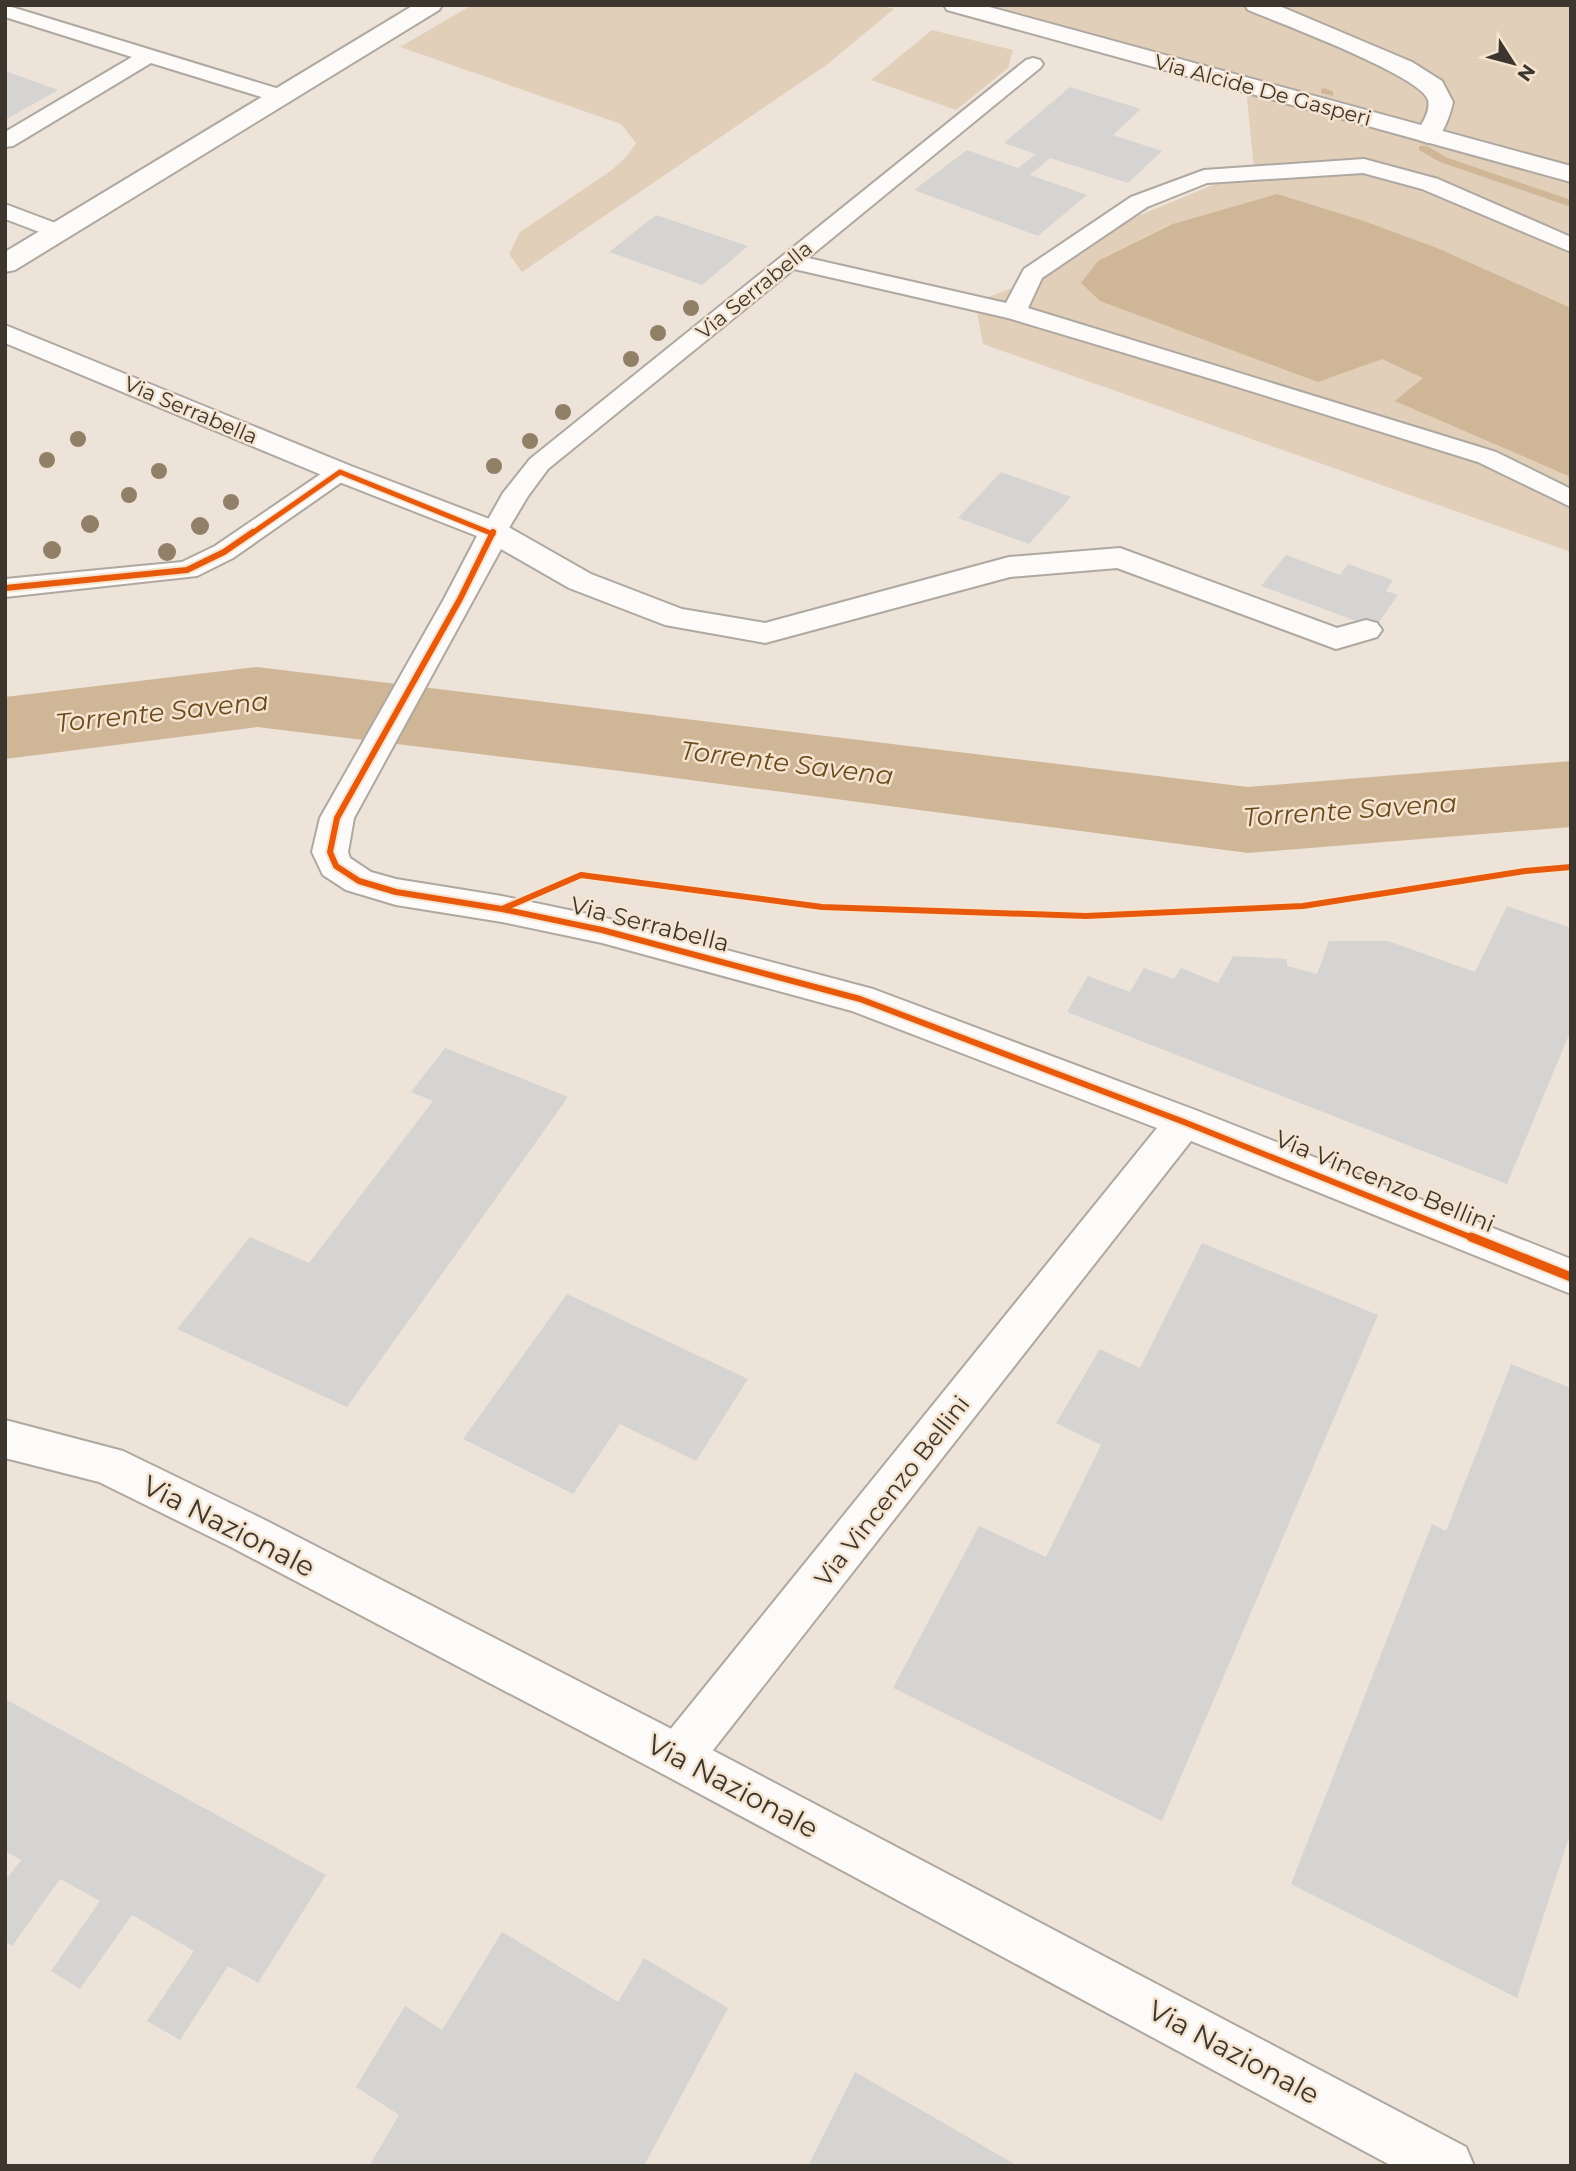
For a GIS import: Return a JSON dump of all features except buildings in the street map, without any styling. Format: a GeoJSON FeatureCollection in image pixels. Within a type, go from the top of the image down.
{"type":"FeatureCollection","features":[{"type":"Feature","properties":{"kind":"street"},"geometry":{"type":"LineString","coordinates":[[5,264],[431,5]]}},
{"type":"Feature","properties":{"kind":"street","name":"Via Alcide De Gasperi"},"geometry":{"type":"LineString","coordinates":[[955,5],[1571,174]]}},
{"type":"Feature","properties":{"kind":"street"},"geometry":{"type":"LineString","coordinates":[[1256,5],[1393,62],[1433,86],[1441,102],[1438,116],[1428,135]]}},
{"type":"Feature","properties":{"kind":"street","name":"Via Serrabella"},"geometry":{"type":"LineString","coordinates":[[5,333],[340,472],[494,532],[460,599],[337,818],[330,852],[336,866],[359,881],[396,892],[502,909],[602,930],[860,999],[1184,1122]]}},
{"type":"Feature","properties":{"kind":"street"},"geometry":{"type":"LineString","coordinates":[[494,532],[580,581],[676,618],[765,632],[1009,567],[1120,558],[1336,639],[1366,631]]}},
{"type":"Feature","properties":{"kind":"street","name":"Via Vincenzo Bellini"},"geometry":{"type":"LineString","coordinates":[[678,1757],[1184,1122],[1571,1277]]}},
{"type":"Feature","properties":{"kind":"street","name":"Via Nazionale"},"geometry":{"type":"LineString","coordinates":[[5,1439],[107,1465],[247,1533],[678,1757],[1447,2166]]}},
{"type":"Feature","properties":{"kind":"lane"},"geometry":{"type":"LineString","coordinates":[[5,10],[281,97]]}},
{"type":"Feature","properties":{"kind":"lane"},"geometry":{"type":"LineString","coordinates":[[5,141],[148,56]]}},
{"type":"Feature","properties":{"kind":"lane","name":"Via Serrabella"},"geometry":{"type":"LineString","coordinates":[[494,532],[516,493],[539,464],[1033,64]]}},
{"type":"Feature","properties":{"kind":"lane"},"geometry":{"type":"LineString","coordinates":[[1014,312],[1032,274],[1139,202],[1204,177],[1364,166],[1430,184],[1571,245]]}},
{"type":"Feature","properties":{"kind":"lane"},"geometry":{"type":"LineString","coordinates":[[5,211],[58,232]]}},
{"type":"Feature","properties":{"kind":"lane"},"geometry":{"type":"LineString","coordinates":[[790,261],[1014,312],[1487,457],[1571,499]]}},
{"type":"Feature","properties":{"kind":"lane"},"geometry":{"type":"LineString","coordinates":[[5,588],[187,570],[224,552],[340,472]]}},
{"type":"Feature","properties":{"kind":"shaded area"},"geometry":{"type":"Polygon","coordinates":[[[472,5],[879,5],[894,9],[825,66],[522,272],[509,254],[520,232],[612,170],[636,143],[621,124],[400,47],[472,5]]]}},
{"type":"Feature","properties":{"kind":"shaded area"},"geometry":{"type":"Polygon","coordinates":[[[990,5],[1571,5],[1571,552],[983,344],[975,302],[1053,273],[1133,218],[1254,168],[1245,79],[990,5]]]}},
{"type":"Feature","properties":{"kind":"shaded area"},"geometry":{"type":"Polygon","coordinates":[[[932,30],[1013,50],[1008,68],[956,110],[871,80],[932,30]]]}},
{"type":"Feature","properties":{"kind":"shaded area"},"geometry":{"type":"Polygon","coordinates":[[[1277,194],[1361,220],[1437,248],[1571,308],[1571,477],[1395,401],[1423,378],[1382,359],[1318,382],[1100,301],[1081,283],[1098,261],[1173,224],[1277,194]]]}},
{"type":"Feature","properties":{"kind":"waterway"},"geometry":{"type":"LineString","coordinates":[[1325,91],[1329,94]]}},
{"type":"Feature","properties":{"kind":"waterway"},"geometry":{"type":"LineString","coordinates":[[1423,148],[1444,160],[1571,204]]}},
{"type":"Feature","properties":{"kind":"waterway","name":"Torrente Savena"},"geometry":{"type":"LineString","coordinates":[[5,728],[257,697],[637,742],[1248,820],[1571,794]]}},
{"type":"Feature","properties":{"kind":"cycle path"},"geometry":{"type":"LineString","coordinates":[[5,588],[187,570],[224,552],[340,472],[494,532],[460,599],[337,818],[330,852],[336,866],[359,881],[396,892],[502,909],[602,930],[860,999],[1184,1122],[1571,1277]]}},
{"type":"Feature","properties":{"kind":"cycle path"},"geometry":{"type":"LineString","coordinates":[[502,909],[581,875],[822,907],[1086,916],[1303,906],[1525,871],[1571,867]]}}]}
